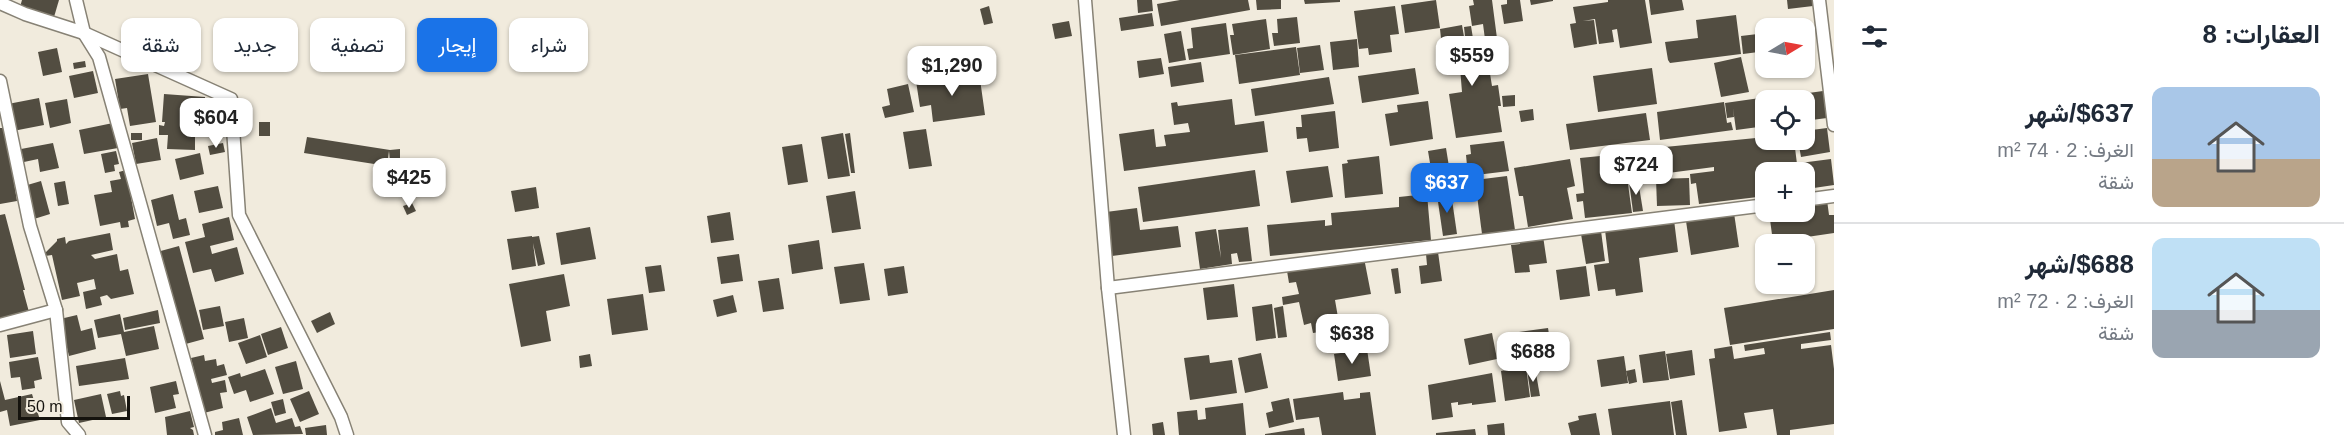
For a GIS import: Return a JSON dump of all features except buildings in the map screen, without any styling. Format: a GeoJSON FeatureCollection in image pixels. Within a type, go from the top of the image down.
{"type":"FeatureCollection","features":[{"type":"Feature","properties":{"kind":"street"},"geometry":{"type":"LineString","coordinates":[[76,0],[84,33],[99,57],[205,435]]}},
{"type":"Feature","properties":{"kind":"street"},"geometry":{"type":"LineString","coordinates":[[1085,0],[1108,288],[1124,435]]}},
{"type":"Feature","properties":{"kind":"street"},"geometry":{"type":"LineString","coordinates":[[1819,0],[1834,125]]}},
{"type":"Feature","properties":{"kind":"street"},"geometry":{"type":"LineString","coordinates":[[0,3],[25,14],[84,33],[231,99],[239,215],[341,417],[347,435]]}},
{"type":"Feature","properties":{"kind":"street"},"geometry":{"type":"LineString","coordinates":[[0,81],[30,226],[56,310],[68,422],[79,435]]}},
{"type":"Feature","properties":{"kind":"street"},"geometry":{"type":"LineString","coordinates":[[1815,199],[1834,196]]}},
{"type":"Feature","properties":{"kind":"street"},"geometry":{"type":"LineString","coordinates":[[1108,288],[1755,206]]}},
{"type":"Feature","properties":{"kind":"street"},"geometry":{"type":"LineString","coordinates":[[0,326],[56,310]]}}]}
